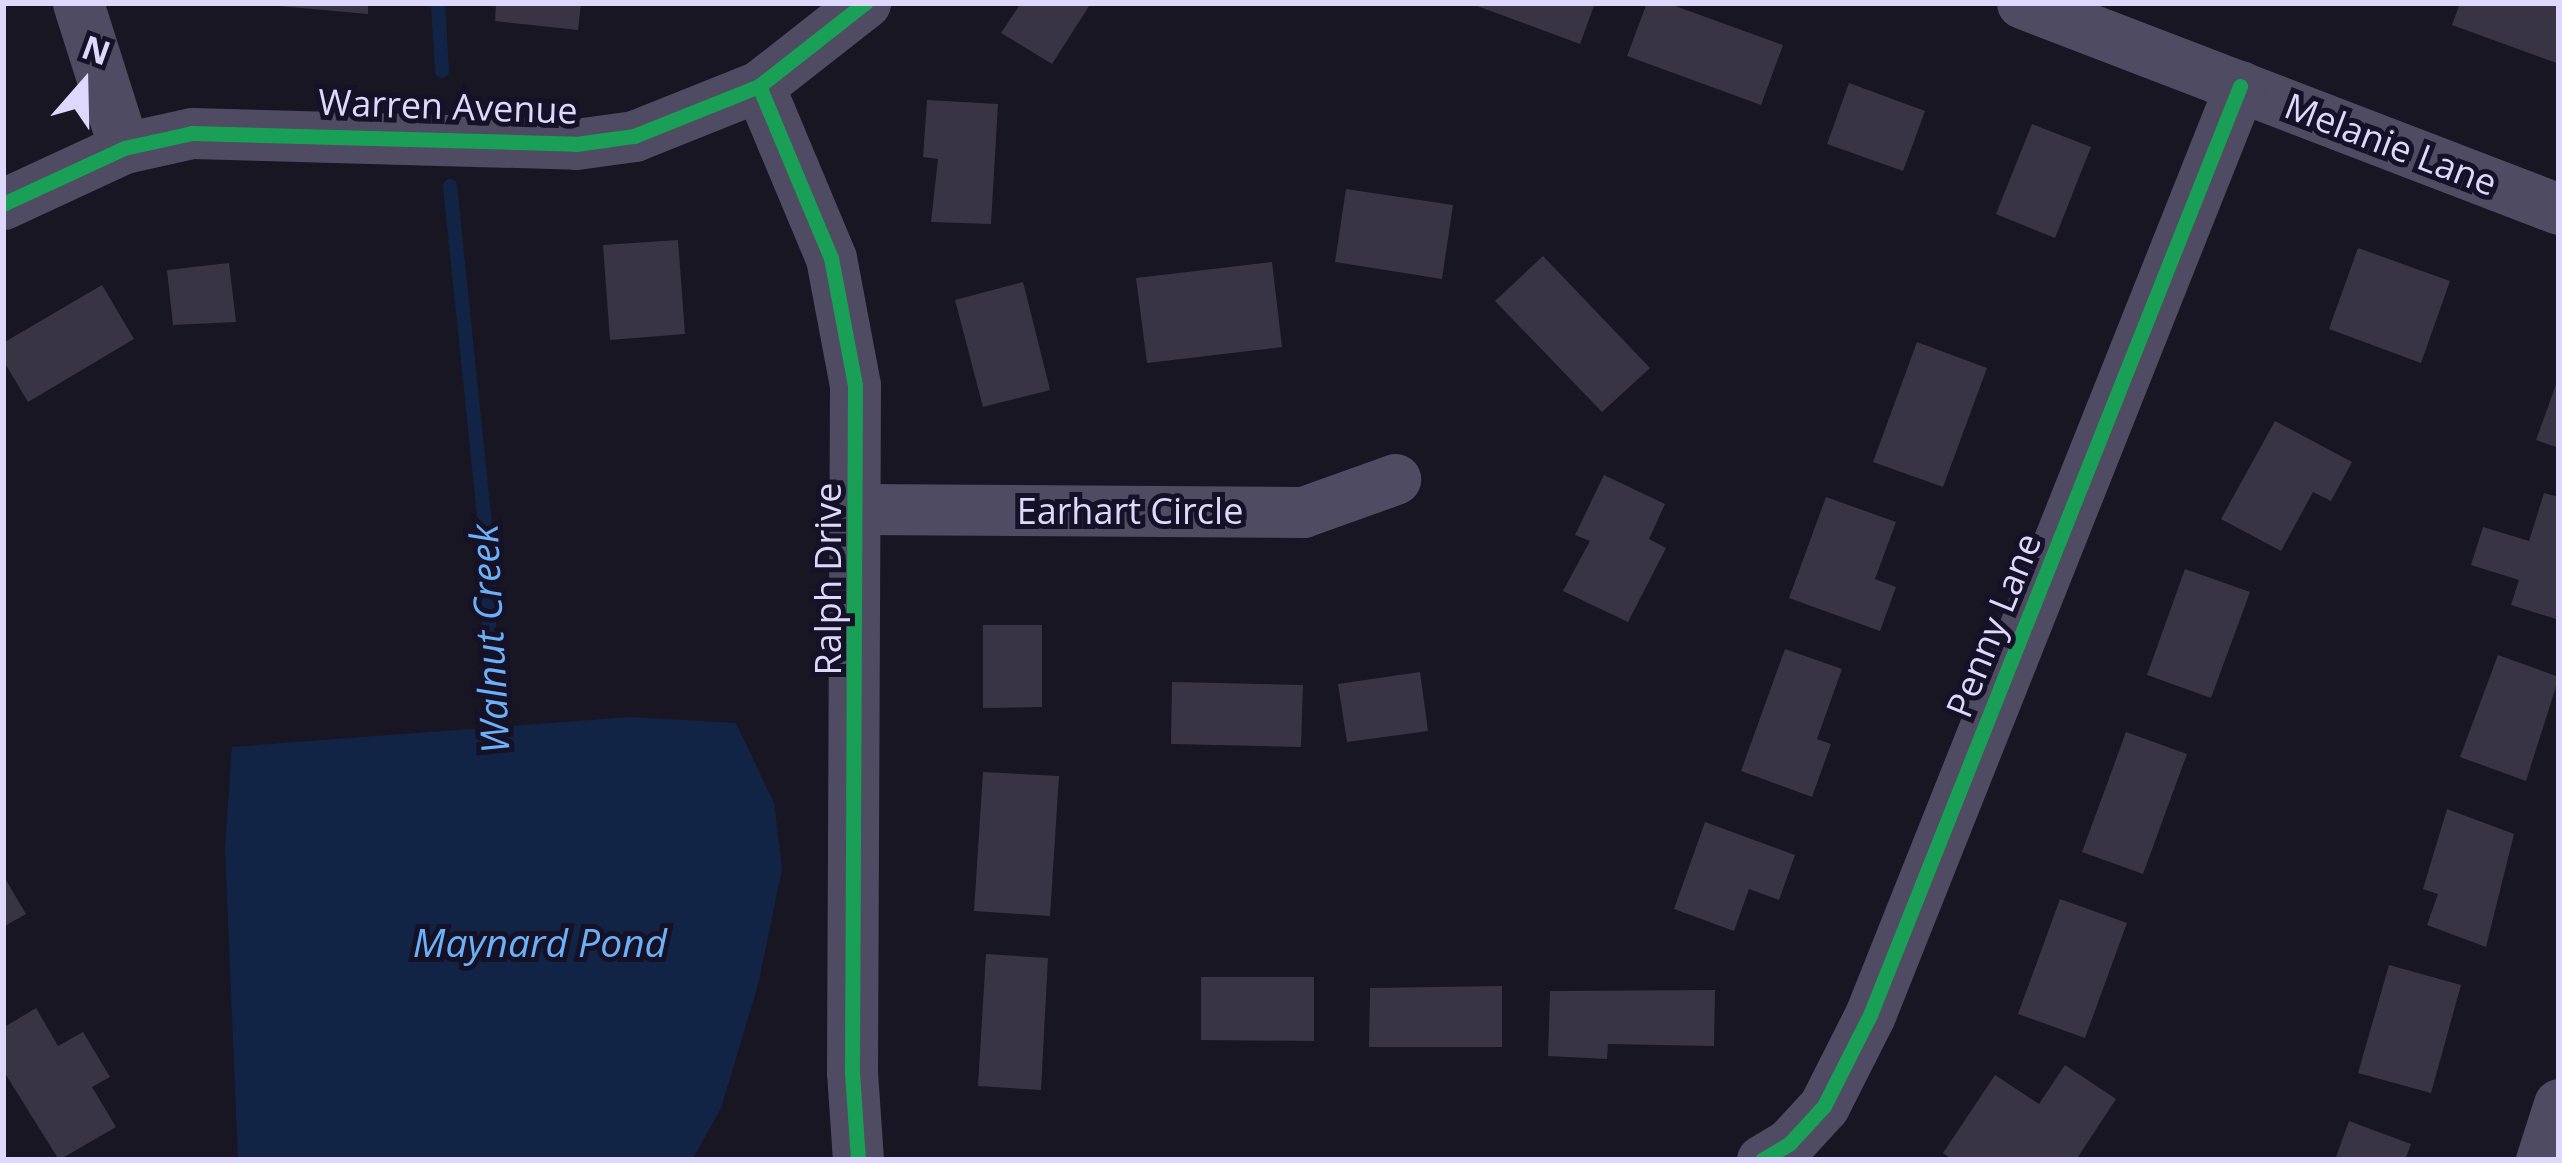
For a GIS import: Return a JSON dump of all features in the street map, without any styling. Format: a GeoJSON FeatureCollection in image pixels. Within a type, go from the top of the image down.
{"type":"FeatureCollection","features":[{"type":"Feature","properties":{"kind":"street"},"geometry":{"type":"LineString","coordinates":[[78,3],[124,148]]}},
{"type":"Feature","properties":{"kind":"street","name":"Warren Avenue"},"geometry":{"type":"LineString","coordinates":[[3,204],[124,148],[251,129],[575,144],[634,136],[759,86],[865,3]]}},
{"type":"Feature","properties":{"kind":"street","name":"Melanie Lane"},"geometry":{"type":"LineString","coordinates":[[2022,3],[2559,209]]}},
{"type":"Feature","properties":{"kind":"street","name":"Ralph Drive"},"geometry":{"type":"LineString","coordinates":[[759,86],[815,212],[848,325],[860,509],[852,1072],[858,1160]]}},
{"type":"Feature","properties":{"kind":"street","name":"Penny Lane"},"geometry":{"type":"LineString","coordinates":[[1762,1160],[1790,1143],[1824,1106],[1870,1016],[2240,86]]}},
{"type":"Feature","properties":{"kind":"street","name":"Earhart Circle"},"geometry":{"type":"LineString","coordinates":[[860,509],[1303,512],[1395,478]]}},
{"type":"Feature","properties":{"kind":"street"},"geometry":{"type":"LineString","coordinates":[[2541,1160],[2559,1104]]}},
{"type":"Feature","properties":{"kind":"water","name":"Maynard Pond"},"geometry":{"type":"Polygon","coordinates":[[[630,717],[736,723],[774,803],[782,869],[758,985],[721,1108],[692,1160],[238,1160],[225,848],[232,747],[630,717]]]}},
{"type":"Feature","properties":{"kind":"building"},"geometry":{"type":"Polygon","coordinates":[[[246,3],[368,3],[368,14],[246,3]]]}},
{"type":"Feature","properties":{"kind":"building"},"geometry":{"type":"Polygon","coordinates":[[[496,3],[581,3],[578,30],[495,21],[496,3]]]}},
{"type":"Feature","properties":{"kind":"building"},"geometry":{"type":"Polygon","coordinates":[[[1021,3],[1091,3],[1052,64],[1001,33],[1021,3]]]}},
{"type":"Feature","properties":{"kind":"building"},"geometry":{"type":"Polygon","coordinates":[[[1469,3],[1595,3],[1580,44],[1469,3]]]}},
{"type":"Feature","properties":{"kind":"building"},"geometry":{"type":"Polygon","coordinates":[[[1647,3],[1667,3],[1783,45],[1761,105],[1627,56],[1647,3]]]}},
{"type":"Feature","properties":{"kind":"building"},"geometry":{"type":"Polygon","coordinates":[[[2460,3],[2559,3],[2559,64],[2452,25],[2460,3]]]}},
{"type":"Feature","properties":{"kind":"building"},"geometry":{"type":"Polygon","coordinates":[[[1849,83],[1925,111],[1903,171],[1827,144],[1849,83]]]}},
{"type":"Feature","properties":{"kind":"building"},"geometry":{"type":"Polygon","coordinates":[[[927,100],[998,104],[991,224],[931,222],[938,159],[923,157],[927,100]]]}},
{"type":"Feature","properties":{"kind":"building"},"geometry":{"type":"Polygon","coordinates":[[[2032,124],[2091,147],[2055,238],[1996,214],[2032,124]]]}},
{"type":"Feature","properties":{"kind":"building"},"geometry":{"type":"Polygon","coordinates":[[[1346,189],[1453,205],[1442,279],[1335,262],[1346,189]]]}},
{"type":"Feature","properties":{"kind":"building"},"geometry":{"type":"Polygon","coordinates":[[[678,240],[685,334],[610,340],[603,245],[678,240]]]}},
{"type":"Feature","properties":{"kind":"building"},"geometry":{"type":"Polygon","coordinates":[[[2358,248],[2450,281],[2421,363],[2329,329],[2358,248]]]}},
{"type":"Feature","properties":{"kind":"building"},"geometry":{"type":"Polygon","coordinates":[[[1543,256],[1650,368],[1602,412],[1495,301],[1543,256]]]}},
{"type":"Feature","properties":{"kind":"building"},"geometry":{"type":"Polygon","coordinates":[[[1272,262],[1282,347],[1147,363],[1136,278],[1272,262]]]}},
{"type":"Feature","properties":{"kind":"building"},"geometry":{"type":"Polygon","coordinates":[[[229,263],[236,322],[173,325],[167,270],[229,263]]]}},
{"type":"Feature","properties":{"kind":"building"},"geometry":{"type":"Polygon","coordinates":[[[1023,282],[1050,390],[983,407],[955,300],[1023,282]]]}},
{"type":"Feature","properties":{"kind":"building"},"geometry":{"type":"Polygon","coordinates":[[[102,285],[134,339],[28,402],[3,360],[3,343],[102,285]]]}},
{"type":"Feature","properties":{"kind":"building"},"geometry":{"type":"Polygon","coordinates":[[[1917,342],[1987,368],[1943,487],[1873,462],[1917,342]]]}},
{"type":"Feature","properties":{"kind":"building"},"geometry":{"type":"Polygon","coordinates":[[[2559,379],[2559,448],[2536,440],[2559,379]]]}},
{"type":"Feature","properties":{"kind":"building"},"geometry":{"type":"Polygon","coordinates":[[[2275,421],[2352,462],[2331,501],[2313,492],[2281,551],[2221,519],[2275,421]]]}},
{"type":"Feature","properties":{"kind":"building"},"geometry":{"type":"Polygon","coordinates":[[[1604,475],[1665,504],[1649,539],[1666,548],[1628,622],[1563,591],[1590,541],[1575,535],[1604,475]]]}},
{"type":"Feature","properties":{"kind":"building"},"geometry":{"type":"Polygon","coordinates":[[[2544,493],[2559,497],[2559,620],[2511,605],[2519,580],[2471,565],[2483,527],[2529,541],[2544,493]]]}},
{"type":"Feature","properties":{"kind":"building"},"geometry":{"type":"Polygon","coordinates":[[[1826,497],[1896,522],[1875,579],[1896,587],[1880,631],[1789,598],[1826,497]]]}},
{"type":"Feature","properties":{"kind":"building"},"geometry":{"type":"Polygon","coordinates":[[[2185,569],[2250,592],[2211,698],[2147,675],[2185,569]]]}},
{"type":"Feature","properties":{"kind":"building"},"geometry":{"type":"Polygon","coordinates":[[[983,625],[1042,625],[1042,707],[983,708],[983,625]]]}},
{"type":"Feature","properties":{"kind":"building"},"geometry":{"type":"Polygon","coordinates":[[[1785,649],[1842,669],[1817,739],[1831,744],[1812,797],[1741,771],[1785,649]]]}},
{"type":"Feature","properties":{"kind":"building"},"geometry":{"type":"Polygon","coordinates":[[[2498,655],[2559,677],[2526,781],[2460,757],[2498,655]]]}},
{"type":"Feature","properties":{"kind":"building"},"geometry":{"type":"Polygon","coordinates":[[[1420,672],[1428,731],[1347,742],[1338,684],[1420,672]]]}},
{"type":"Feature","properties":{"kind":"building"},"geometry":{"type":"Polygon","coordinates":[[[1172,682],[1303,685],[1301,747],[1171,744],[1172,682]]]}},
{"type":"Feature","properties":{"kind":"building"},"geometry":{"type":"Polygon","coordinates":[[[2126,732],[2187,754],[2143,874],[2082,852],[2126,732]]]}},
{"type":"Feature","properties":{"kind":"building"},"geometry":{"type":"Polygon","coordinates":[[[983,772],[1059,776],[1050,916],[974,911],[983,772]]]}},
{"type":"Feature","properties":{"kind":"building"},"geometry":{"type":"Polygon","coordinates":[[[2447,809],[2514,834],[2486,947],[2427,925],[2438,894],[2423,889],[2447,809]]]}},
{"type":"Feature","properties":{"kind":"building"},"geometry":{"type":"Polygon","coordinates":[[[1705,822],[1795,855],[1779,900],[1749,889],[1734,931],[1674,909],[1705,822]]]}},
{"type":"Feature","properties":{"kind":"building"},"geometry":{"type":"Polygon","coordinates":[[[3,875],[26,914],[3,927],[3,875]]]}},
{"type":"Feature","properties":{"kind":"building"},"geometry":{"type":"Polygon","coordinates":[[[2060,899],[2127,923],[2085,1038],[2018,1014],[2060,899]]]}},
{"type":"Feature","properties":{"kind":"building"},"geometry":{"type":"Polygon","coordinates":[[[986,954],[1048,958],[1041,1090],[978,1086],[986,954]]]}},
{"type":"Feature","properties":{"kind":"building"},"geometry":{"type":"Polygon","coordinates":[[[2389,965],[2461,985],[2431,1093],[2358,1073],[2389,965]]]}},
{"type":"Feature","properties":{"kind":"building"},"geometry":{"type":"Polygon","coordinates":[[[1201,977],[1314,977],[1314,1041],[1201,1040],[1201,977]]]}},
{"type":"Feature","properties":{"kind":"building"},"geometry":{"type":"Polygon","coordinates":[[[1502,986],[1502,1047],[1369,1047],[1370,988],[1502,986]]]}},
{"type":"Feature","properties":{"kind":"building"},"geometry":{"type":"Polygon","coordinates":[[[1715,990],[1714,1046],[1608,1044],[1607,1059],[1548,1056],[1550,991],[1715,990]]]}},
{"type":"Feature","properties":{"kind":"building"},"geometry":{"type":"Polygon","coordinates":[[[36,1008],[58,1046],[83,1032],[110,1077],[92,1087],[116,1127],[59,1160],[3,1070],[3,1028],[36,1008]]]}},
{"type":"Feature","properties":{"kind":"building"},"geometry":{"type":"Polygon","coordinates":[[[2065,1065],[2116,1099],[2076,1160],[1953,1160],[1943,1153],[1995,1075],[2039,1104],[2065,1065]]]}},
{"type":"Feature","properties":{"kind":"building"},"geometry":{"type":"Polygon","coordinates":[[[2349,1121],[2411,1144],[2405,1160],[2335,1160],[2349,1121]]]}},
{"type":"Feature","properties":{"kind":"waterway","name":"Walnut Creek"},"geometry":{"type":"LineString","coordinates":[[438,3],[442,71]]}},
{"type":"Feature","properties":{"kind":"waterway","name":"Walnut Creek"},"geometry":{"type":"LineString","coordinates":[[450,186],[489,566],[489,741]]}},
{"type":"Feature","properties":{"kind":"cycle path"},"geometry":{"type":"LineString","coordinates":[[3,204],[124,148],[192,133],[576,144],[634,136],[759,86],[865,3]]}},
{"type":"Feature","properties":{"kind":"cycle path"},"geometry":{"type":"LineString","coordinates":[[759,86],[831,258],[855,385],[852,1072],[858,1160]]}},
{"type":"Feature","properties":{"kind":"cycle path"},"geometry":{"type":"LineString","coordinates":[[1762,1160],[1790,1143],[1824,1106],[1870,1015],[2240,86]]}}]}
